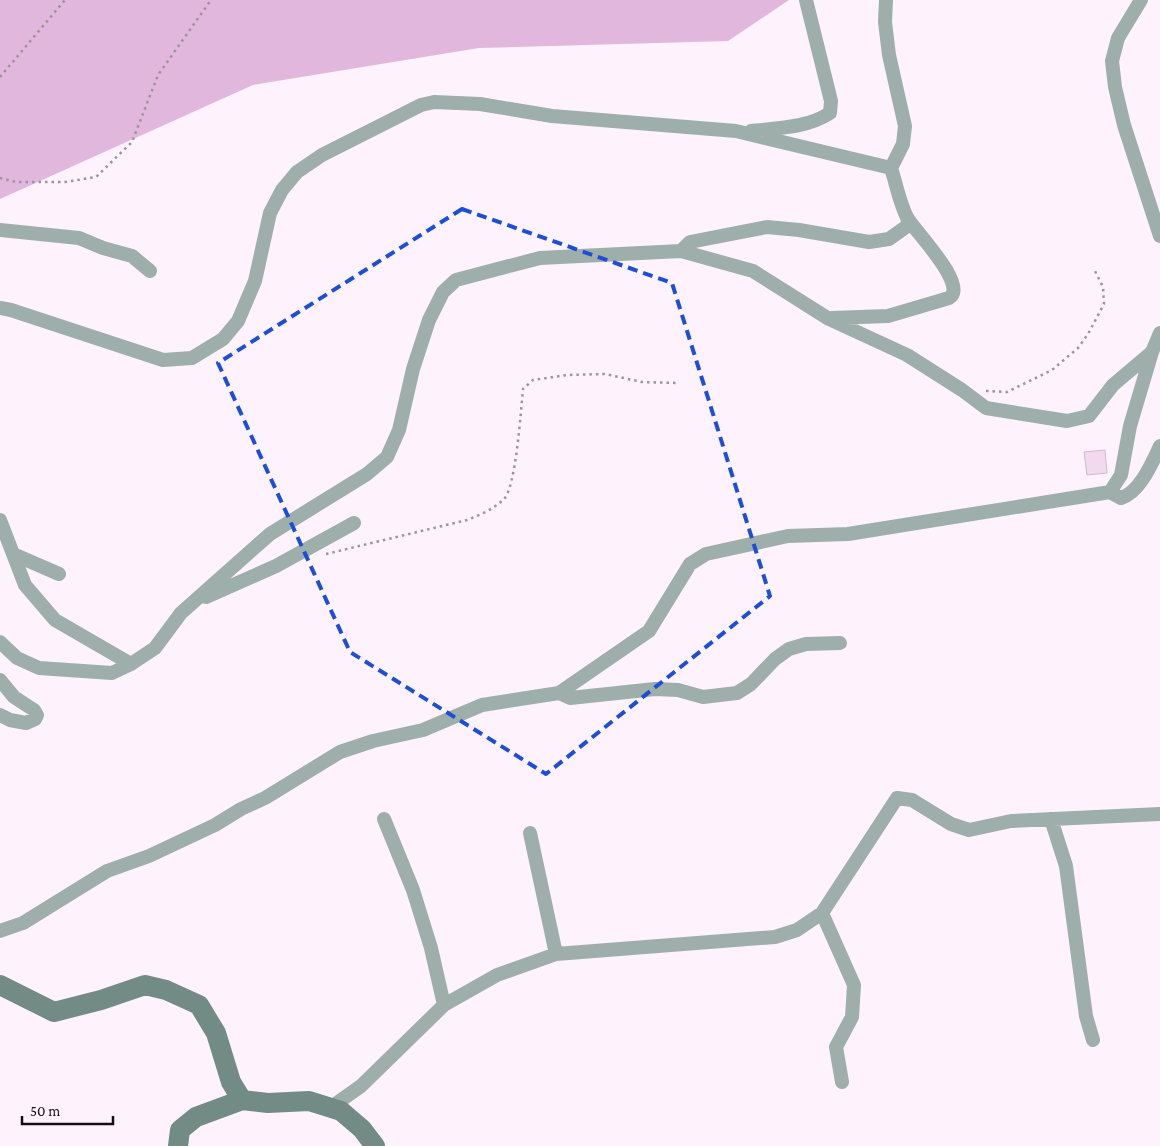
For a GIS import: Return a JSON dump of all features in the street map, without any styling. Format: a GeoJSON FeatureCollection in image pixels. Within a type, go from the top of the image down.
{"type":"FeatureCollection","features":[{"type":"Feature","properties":{"kind":"street"},"geometry":{"type":"LineString","coordinates":[[740,132],[802,125],[822,119],[830,113],[832,101],[806,0]]}},
{"type":"Feature","properties":{"kind":"street"},"geometry":{"type":"LineString","coordinates":[[681,251],[690,242],[767,227],[800,230],[870,242],[889,239],[910,224],[891,168],[903,144],[905,126],[889,55],[885,22],[886,0]]}},
{"type":"Feature","properties":{"kind":"street"},"geometry":{"type":"LineString","coordinates":[[1141,0],[1118,38],[1112,61],[1115,87],[1124,124],[1160,236]]}},
{"type":"Feature","properties":{"kind":"street"},"geometry":{"type":"LineString","coordinates":[[0,308],[24,314],[163,360],[192,358],[223,339],[238,321],[255,281],[270,213],[282,190],[298,172],[322,155],[421,105],[434,102],[480,104],[552,116],[740,132],[891,168]]}},
{"type":"Feature","properties":{"kind":"street"},"geometry":{"type":"LineString","coordinates":[[829,319],[888,316],[952,296],[955,286],[950,274],[907,218]]}},
{"type":"Feature","properties":{"kind":"street"},"geometry":{"type":"LineString","coordinates":[[0,230],[79,238],[103,248],[132,256],[150,271]]}},
{"type":"Feature","properties":{"kind":"street"},"geometry":{"type":"LineString","coordinates":[[0,642],[17,658],[39,668],[112,673],[131,664],[155,648],[181,613],[270,534],[367,474],[387,456],[399,430],[413,369],[429,320],[443,292],[456,280],[540,258],[681,251],[753,271],[829,319],[907,355],[962,390],[986,408],[1067,421],[1089,416],[1113,385],[1152,352]]}},
{"type":"Feature","properties":{"kind":"street"},"geometry":{"type":"LineString","coordinates":[[0,298],[24,314]]}},
{"type":"Feature","properties":{"kind":"street"},"geometry":{"type":"LineString","coordinates":[[1110,492],[1121,475],[1130,426],[1152,352],[1160,333]]}},
{"type":"Feature","properties":{"kind":"street"},"geometry":{"type":"LineString","coordinates":[[0,931],[23,922],[107,871],[149,856],[215,826],[340,752],[373,741],[423,730],[482,705],[559,693],[649,630],[690,564],[706,554],[788,536],[848,534],[1110,492],[1121,498],[1130,495],[1149,468],[1160,446]]}},
{"type":"Feature","properties":{"kind":"street"},"geometry":{"type":"LineString","coordinates":[[0,520],[25,585],[55,620],[131,664]]}},
{"type":"Feature","properties":{"kind":"street"},"geometry":{"type":"LineString","coordinates":[[194,602],[276,566],[354,523]]}},
{"type":"Feature","properties":{"kind":"street"},"geometry":{"type":"LineString","coordinates":[[13,554],[59,574]]}},
{"type":"Feature","properties":{"kind":"street"},"geometry":{"type":"LineString","coordinates":[[559,693],[570,698],[655,689],[678,690],[703,697],[737,693],[751,684],[775,659],[789,649],[806,644],[840,643]]}},
{"type":"Feature","properties":{"kind":"street"},"geometry":{"type":"LineString","coordinates":[[0,680],[14,697],[37,714],[35,718],[26,724],[0,715]]}},
{"type":"Feature","properties":{"kind":"street"},"geometry":{"type":"LineString","coordinates":[[330,1108],[361,1086],[444,1005],[498,975],[556,954],[775,937],[797,930],[822,913],[897,798],[912,800],[951,824],[969,830],[1011,821],[1160,814]]}},
{"type":"Feature","properties":{"kind":"street"},"geometry":{"type":"LineString","coordinates":[[384,819],[413,890],[431,948],[444,1005]]}},
{"type":"Feature","properties":{"kind":"street"},"geometry":{"type":"LineString","coordinates":[[1051,819],[1066,866],[1086,1016],[1094,1040]]}},
{"type":"Feature","properties":{"kind":"street"},"geometry":{"type":"LineString","coordinates":[[530,833],[556,954]]}},
{"type":"Feature","properties":{"kind":"street"},"geometry":{"type":"LineString","coordinates":[[822,913],[854,985],[852,1017],[836,1047],[842,1082]]}},
{"type":"Feature","properties":{"kind":"street"},"geometry":{"type":"LineString","coordinates":[[0,985],[54,1012],[101,1000],[145,985],[166,990],[199,1005],[216,1033],[231,1082],[242,1100]]}},
{"type":"Feature","properties":{"kind":"street"},"geometry":{"type":"LineString","coordinates":[[178,1146],[180,1130],[196,1117],[242,1100],[268,1103],[309,1101],[341,1111],[362,1129],[375,1146]]}},
{"type":"Feature","properties":{"kind":"path"},"geometry":{"type":"LineString","coordinates":[[0,77],[65,0]]}},
{"type":"Feature","properties":{"kind":"path"},"geometry":{"type":"LineString","coordinates":[[0,178],[16,182],[65,182],[96,177],[132,142],[158,75],[211,0]]}},
{"type":"Feature","properties":{"kind":"path"},"geometry":{"type":"LineString","coordinates":[[962,390],[1006,392],[1052,370],[1078,348],[1104,304],[1103,287],[1094,271]]}},
{"type":"Feature","properties":{"kind":"path"},"geometry":{"type":"LineString","coordinates":[[322,555],[467,520],[482,514],[506,498],[513,476],[523,389],[533,380],[567,375],[604,374],[642,382],[678,383]]}},
{"type":"Feature","properties":{"kind":"highlighted area"},"geometry":{"type":"Polygon","coordinates":[[[462,209],[672,283],[770,596],[546,774],[350,652],[218,363],[462,209]]]}},
{"type":"Feature","properties":{"kind":"shaded area"},"geometry":{"type":"Polygon","coordinates":[[[0,0],[789,0],[728,41],[479,48],[253,85],[0,199],[0,0]]]}},
{"type":"Feature","properties":{"kind":"building"},"geometry":{"type":"Polygon","coordinates":[[[1105,450],[1107,473],[1087,475],[1084,452],[1105,450]]]}}]}
